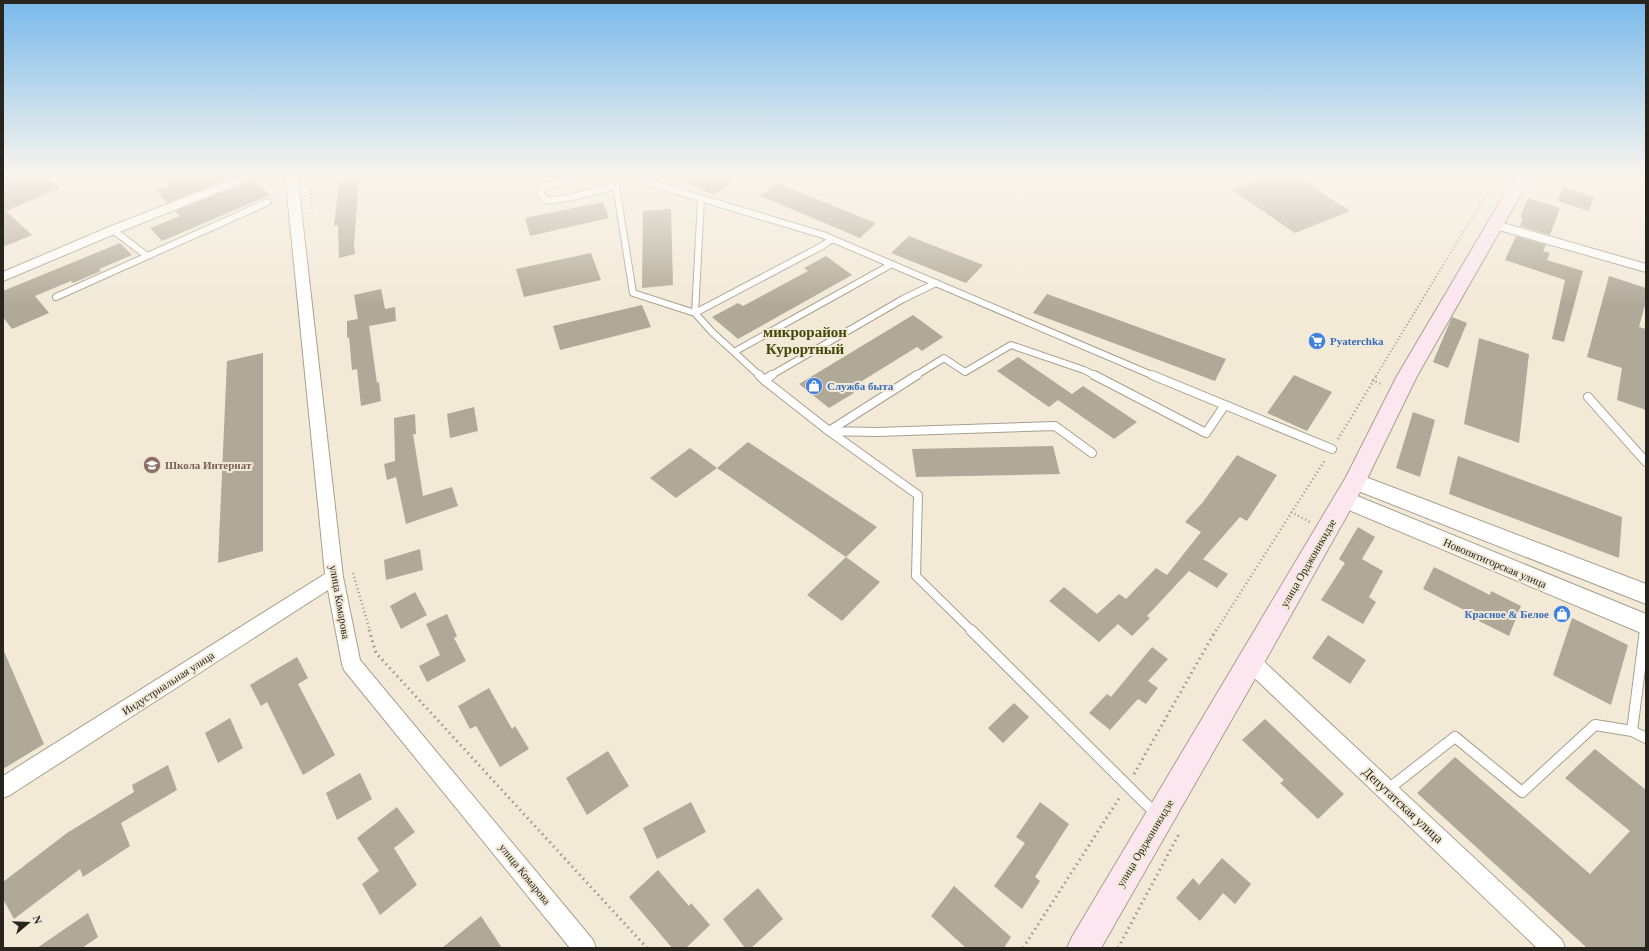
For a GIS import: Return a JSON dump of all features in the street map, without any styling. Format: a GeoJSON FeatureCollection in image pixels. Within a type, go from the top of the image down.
{"type":"FeatureCollection","features":[{"type":"Feature","properties":{"kind":"main road","name":"улица Орджоникидзе"},"geometry":{"type":"LineString","coordinates":[[1082,948],[1160,818],[1350,490],[1407,376],[1500,217]]}},
{"type":"Feature","properties":{"kind":"street"},"geometry":{"type":"LineString","coordinates":[[3,277],[145,217]]}},
{"type":"Feature","properties":{"kind":"street","name":"улица Комарова"},"geometry":{"type":"LineString","coordinates":[[296,217],[334,577],[351,664],[585,948]]}},
{"type":"Feature","properties":{"kind":"street"},"geometry":{"type":"LineString","coordinates":[[1496,225],[1646,268]]}},
{"type":"Feature","properties":{"kind":"street"},"geometry":{"type":"LineString","coordinates":[[1350,490],[1646,594]]}},
{"type":"Feature","properties":{"kind":"street","name":"Новопятигорская улица"},"geometry":{"type":"LineString","coordinates":[[1350,490],[1646,625]]}},
{"type":"Feature","properties":{"kind":"street","name":"Индустриальная улица"},"geometry":{"type":"LineString","coordinates":[[3,788],[334,577]]}},
{"type":"Feature","properties":{"kind":"street","name":"Депутатская улица"},"geometry":{"type":"LineString","coordinates":[[1251,662],[1554,948]]}},
{"type":"Feature","properties":{"kind":"lane"},"geometry":{"type":"LineString","coordinates":[[56,297],[234,217]]}},
{"type":"Feature","properties":{"kind":"lane"},"geometry":{"type":"LineString","coordinates":[[621,217],[633,293],[695,313],[712,332],[764,380],[830,431],[918,495],[916,576],[1160,818]]}},
{"type":"Feature","properties":{"kind":"lane"},"geometry":{"type":"LineString","coordinates":[[695,313],[701,217]]}},
{"type":"Feature","properties":{"kind":"lane"},"geometry":{"type":"LineString","coordinates":[[762,217],[832,239],[1098,353],[1332,449]]}},
{"type":"Feature","properties":{"kind":"lane"},"geometry":{"type":"LineString","coordinates":[[113,230],[148,256]]}},
{"type":"Feature","properties":{"kind":"lane"},"geometry":{"type":"LineString","coordinates":[[695,313],[822,246],[832,239]]}},
{"type":"Feature","properties":{"kind":"lane"},"geometry":{"type":"LineString","coordinates":[[734,352],[892,264]]}},
{"type":"Feature","properties":{"kind":"lane"},"geometry":{"type":"LineString","coordinates":[[764,380],[903,299],[936,283]]}},
{"type":"Feature","properties":{"kind":"lane"},"geometry":{"type":"LineString","coordinates":[[830,431],[944,358],[965,372],[1011,345],[1084,370],[1206,433],[1225,405]]}},
{"type":"Feature","properties":{"kind":"lane"},"geometry":{"type":"LineString","coordinates":[[1588,397],[1646,462]]}},
{"type":"Feature","properties":{"kind":"lane"},"geometry":{"type":"LineString","coordinates":[[830,431],[877,432],[1055,426],[1092,453]]}},
{"type":"Feature","properties":{"kind":"lane"},"geometry":{"type":"LineString","coordinates":[[1632,731],[1646,625]]}},
{"type":"Feature","properties":{"kind":"lane"},"geometry":{"type":"LineString","coordinates":[[1387,790],[1456,736],[1522,792],[1595,726],[1632,731],[1646,738]]}},
{"type":"Feature","properties":{"kind":"path"},"geometry":{"type":"LineString","coordinates":[[1024,948],[1127,786],[1228,610],[1332,449],[1472,217]]}},
{"type":"Feature","properties":{"kind":"path"},"geometry":{"type":"LineString","coordinates":[[352,565],[376,653],[647,948]]}},
{"type":"Feature","properties":{"kind":"building"},"geometry":{"type":"Polygon","coordinates":[[[3,217],[13,217],[32,235],[3,247],[3,217]]]}},
{"type":"Feature","properties":{"kind":"building"},"geometry":{"type":"Polygon","coordinates":[[[177,217],[217,217],[162,241],[150,228],[177,217]]]}},
{"type":"Feature","properties":{"kind":"building"},"geometry":{"type":"Polygon","coordinates":[[[335,217],[356,217],[354,243],[355,254],[339,258],[338,225],[334,226],[335,217]]]}},
{"type":"Feature","properties":{"kind":"building"},"geometry":{"type":"Polygon","coordinates":[[[609,217],[609,218],[530,236],[525,218],[609,217]]]}},
{"type":"Feature","properties":{"kind":"building"},"geometry":{"type":"Polygon","coordinates":[[[643,217],[671,217],[673,285],[642,288],[643,217]]]}},
{"type":"Feature","properties":{"kind":"building"},"geometry":{"type":"Polygon","coordinates":[[[811,217],[862,217],[876,223],[860,238],[811,217]]]}},
{"type":"Feature","properties":{"kind":"building"},"geometry":{"type":"Polygon","coordinates":[[[1272,217],[1334,217],[1295,233],[1272,217]]]}},
{"type":"Feature","properties":{"kind":"building"},"geometry":{"type":"Polygon","coordinates":[[[1521,217],[1557,217],[1550,235],[1520,226],[1523,218],[1521,217]]]}},
{"type":"Feature","properties":{"kind":"building"},"geometry":{"type":"Polygon","coordinates":[[[909,236],[983,265],[966,283],[891,253],[909,236]]]}},
{"type":"Feature","properties":{"kind":"building"},"geometry":{"type":"Polygon","coordinates":[[[1516,236],[1546,245],[1543,251],[1550,253],[1547,260],[1583,271],[1564,342],[1552,339],[1565,280],[1505,260],[1516,236]]]}},
{"type":"Feature","properties":{"kind":"building"},"geometry":{"type":"Polygon","coordinates":[[[120,243],[132,255],[99,269],[101,271],[73,283],[71,281],[35,296],[49,313],[12,329],[3,317],[3,291],[120,243]]]}},
{"type":"Feature","properties":{"kind":"building"},"geometry":{"type":"Polygon","coordinates":[[[591,253],[601,280],[524,297],[516,269],[591,253]]]}},
{"type":"Feature","properties":{"kind":"building"},"geometry":{"type":"Polygon","coordinates":[[[826,256],[852,275],[738,339],[712,317],[738,303],[743,306],[808,271],[804,268],[826,256]]]}},
{"type":"Feature","properties":{"kind":"building"},"geometry":{"type":"Polygon","coordinates":[[[1609,276],[1646,288],[1646,301],[1639,327],[1646,329],[1646,410],[1617,400],[1622,368],[1587,357],[1609,276]]]}},
{"type":"Feature","properties":{"kind":"building"},"geometry":{"type":"Polygon","coordinates":[[[381,289],[385,309],[395,307],[396,321],[369,326],[381,401],[361,406],[357,369],[352,370],[349,337],[347,338],[347,321],[358,319],[354,295],[381,289]]]}},
{"type":"Feature","properties":{"kind":"building"},"geometry":{"type":"Polygon","coordinates":[[[1047,294],[1226,359],[1215,381],[1033,313],[1047,294]]]}},
{"type":"Feature","properties":{"kind":"building"},"geometry":{"type":"Polygon","coordinates":[[[642,305],[651,327],[560,350],[553,326],[642,305]]]}},
{"type":"Feature","properties":{"kind":"building"},"geometry":{"type":"Polygon","coordinates":[[[913,315],[943,337],[922,351],[917,347],[849,389],[854,393],[829,408],[799,384],[913,315]]]}},
{"type":"Feature","properties":{"kind":"building"},"geometry":{"type":"Polygon","coordinates":[[[1452,317],[1467,323],[1448,368],[1433,362],[1452,317]]]}},
{"type":"Feature","properties":{"kind":"building"},"geometry":{"type":"Polygon","coordinates":[[[1479,338],[1529,354],[1519,443],[1464,424],[1479,338]]]}},
{"type":"Feature","properties":{"kind":"building"},"geometry":{"type":"Polygon","coordinates":[[[263,353],[263,551],[218,563],[227,361],[263,353]]]}},
{"type":"Feature","properties":{"kind":"building"},"geometry":{"type":"Polygon","coordinates":[[[1018,357],[1072,394],[1083,386],[1137,422],[1114,439],[1058,400],[1049,407],[997,371],[1018,357]]]}},
{"type":"Feature","properties":{"kind":"building"},"geometry":{"type":"Polygon","coordinates":[[[1294,375],[1332,392],[1307,431],[1267,413],[1294,375]]]}},
{"type":"Feature","properties":{"kind":"building"},"geometry":{"type":"Polygon","coordinates":[[[474,407],[478,431],[450,438],[447,414],[474,407]]]}},
{"type":"Feature","properties":{"kind":"building"},"geometry":{"type":"Polygon","coordinates":[[[1413,412],[1435,420],[1420,477],[1396,468],[1413,412]]]}},
{"type":"Feature","properties":{"kind":"building"},"geometry":{"type":"Polygon","coordinates":[[[415,414],[416,434],[413,434],[423,496],[452,487],[458,506],[406,524],[396,477],[387,480],[384,464],[395,461],[394,418],[415,414]]]}},
{"type":"Feature","properties":{"kind":"building"},"geometry":{"type":"Polygon","coordinates":[[[748,442],[877,527],[846,557],[717,468],[748,442]]]}},
{"type":"Feature","properties":{"kind":"building"},"geometry":{"type":"Polygon","coordinates":[[[1053,446],[1060,474],[916,477],[912,449],[1053,446]]]}},
{"type":"Feature","properties":{"kind":"building"},"geometry":{"type":"Polygon","coordinates":[[[690,448],[717,468],[676,498],[650,478],[690,448]]]}},
{"type":"Feature","properties":{"kind":"building"},"geometry":{"type":"Polygon","coordinates":[[[1237,455],[1277,475],[1247,521],[1240,517],[1203,559],[1228,574],[1217,588],[1189,571],[1147,616],[1150,618],[1132,636],[1118,624],[1099,642],[1049,601],[1064,587],[1097,614],[1119,594],[1126,599],[1156,568],[1167,575],[1201,532],[1185,522],[1203,502],[1237,455]]]}},
{"type":"Feature","properties":{"kind":"building"},"geometry":{"type":"Polygon","coordinates":[[[1458,456],[1622,517],[1619,558],[1449,494],[1458,456]]]}},
{"type":"Feature","properties":{"kind":"building"},"geometry":{"type":"Polygon","coordinates":[[[1358,527],[1375,537],[1362,559],[1383,571],[1369,597],[1376,602],[1363,624],[1321,600],[1345,563],[1339,559],[1358,527]]]}},
{"type":"Feature","properties":{"kind":"building"},"geometry":{"type":"Polygon","coordinates":[[[420,549],[423,570],[386,580],[384,560],[420,549]]]}},
{"type":"Feature","properties":{"kind":"building"},"geometry":{"type":"Polygon","coordinates":[[[846,557],[880,582],[842,621],[807,595],[846,557]]]}},
{"type":"Feature","properties":{"kind":"building"},"geometry":{"type":"Polygon","coordinates":[[[1434,567],[1490,595],[1491,591],[1521,606],[1509,636],[1479,621],[1480,618],[1423,589],[1434,567]]]}},
{"type":"Feature","properties":{"kind":"building"},"geometry":{"type":"Polygon","coordinates":[[[415,592],[427,615],[401,629],[390,606],[415,592]]]}},
{"type":"Feature","properties":{"kind":"building"},"geometry":{"type":"Polygon","coordinates":[[[447,614],[457,636],[454,638],[466,661],[427,682],[419,666],[440,655],[426,624],[447,614]]]}},
{"type":"Feature","properties":{"kind":"building"},"geometry":{"type":"Polygon","coordinates":[[[1572,618],[1628,645],[1611,705],[1553,675],[1572,618]]]}},
{"type":"Feature","properties":{"kind":"building"},"geometry":{"type":"Polygon","coordinates":[[[1328,635],[1366,660],[1350,684],[1312,658],[1328,635]]]}},
{"type":"Feature","properties":{"kind":"building"},"geometry":{"type":"Polygon","coordinates":[[[1152,647],[1168,659],[1148,681],[1158,688],[1146,704],[1138,699],[1110,730],[1089,713],[1107,694],[1111,697],[1152,647]]]}},
{"type":"Feature","properties":{"kind":"building"},"geometry":{"type":"Polygon","coordinates":[[[3,649],[44,744],[3,769],[3,649]]]}},
{"type":"Feature","properties":{"kind":"building"},"geometry":{"type":"Polygon","coordinates":[[[297,657],[308,678],[298,684],[335,755],[303,775],[267,702],[261,706],[250,685],[297,657]]]}},
{"type":"Feature","properties":{"kind":"building"},"geometry":{"type":"Polygon","coordinates":[[[489,688],[512,729],[515,726],[529,749],[500,767],[476,726],[470,729],[458,706],[489,688]]]}},
{"type":"Feature","properties":{"kind":"building"},"geometry":{"type":"Polygon","coordinates":[[[1014,703],[1029,717],[1003,743],[988,728],[1014,703]]]}},
{"type":"Feature","properties":{"kind":"building"},"geometry":{"type":"Polygon","coordinates":[[[230,718],[243,748],[218,763],[205,733],[230,718]]]}},
{"type":"Feature","properties":{"kind":"building"},"geometry":{"type":"Polygon","coordinates":[[[1265,719],[1344,794],[1318,819],[1280,783],[1284,780],[1242,740],[1265,719]]]}},
{"type":"Feature","properties":{"kind":"building"},"geometry":{"type":"Polygon","coordinates":[[[1595,749],[1646,790],[1646,948],[1587,948],[1417,793],[1455,757],[1590,874],[1630,831],[1565,778],[1595,749]]]}},
{"type":"Feature","properties":{"kind":"building"},"geometry":{"type":"Polygon","coordinates":[[[608,751],[629,786],[587,815],[566,778],[608,751]]]}},
{"type":"Feature","properties":{"kind":"building"},"geometry":{"type":"Polygon","coordinates":[[[168,765],[177,790],[121,823],[130,846],[83,877],[80,869],[14,919],[3,899],[3,882],[67,833],[134,792],[132,785],[168,765]]]}},
{"type":"Feature","properties":{"kind":"building"},"geometry":{"type":"Polygon","coordinates":[[[360,773],[372,799],[337,820],[326,793],[360,773]]]}},
{"type":"Feature","properties":{"kind":"building"},"geometry":{"type":"Polygon","coordinates":[[[691,802],[706,832],[657,859],[643,828],[691,802]]]}},
{"type":"Feature","properties":{"kind":"building"},"geometry":{"type":"Polygon","coordinates":[[[1040,802],[1069,824],[1035,877],[1040,881],[1022,909],[994,886],[1025,843],[1016,837],[1040,802]]]}},
{"type":"Feature","properties":{"kind":"building"},"geometry":{"type":"Polygon","coordinates":[[[397,807],[415,832],[394,848],[417,885],[380,915],[362,884],[379,871],[357,838],[397,807]]]}},
{"type":"Feature","properties":{"kind":"building"},"geometry":{"type":"Polygon","coordinates":[[[1222,858],[1251,884],[1235,904],[1223,893],[1200,921],[1176,898],[1193,878],[1199,885],[1222,858]]]}},
{"type":"Feature","properties":{"kind":"building"},"geometry":{"type":"Polygon","coordinates":[[[658,870],[689,906],[691,903],[710,925],[686,948],[672,948],[629,897],[658,870]]]}},
{"type":"Feature","properties":{"kind":"building"},"geometry":{"type":"Polygon","coordinates":[[[954,886],[1011,937],[1004,948],[966,948],[931,916],[954,886]]]}},
{"type":"Feature","properties":{"kind":"building"},"geometry":{"type":"Polygon","coordinates":[[[758,888],[783,919],[751,948],[745,948],[723,919],[758,888]]]}},
{"type":"Feature","properties":{"kind":"building"},"geometry":{"type":"Polygon","coordinates":[[[88,913],[98,937],[82,948],[37,948],[88,913]]]}},
{"type":"Feature","properties":{"kind":"building"},"geometry":{"type":"Polygon","coordinates":[[[481,916],[502,948],[442,948],[481,916]]]}},
{"type":"Feature","properties":{"kind":"place","name":"Pyaterchka"},"geometry":{"type":"Point","coordinates":[1317,341]}},
{"type":"Feature","properties":{"kind":"place","name":"Служба быта"},"geometry":{"type":"Point","coordinates":[814,386]}},
{"type":"Feature","properties":{"kind":"place","name":"Школа Интернат"},"geometry":{"type":"Point","coordinates":[152,465]}},
{"type":"Feature","properties":{"kind":"place","name":"Красное & Белое"},"geometry":{"type":"Point","coordinates":[1562,614]}},
{"type":"Feature","properties":{"kind":"district","name":"микрорайон Курортный"},"geometry":{"type":"Point","coordinates":[805,340]}}]}
